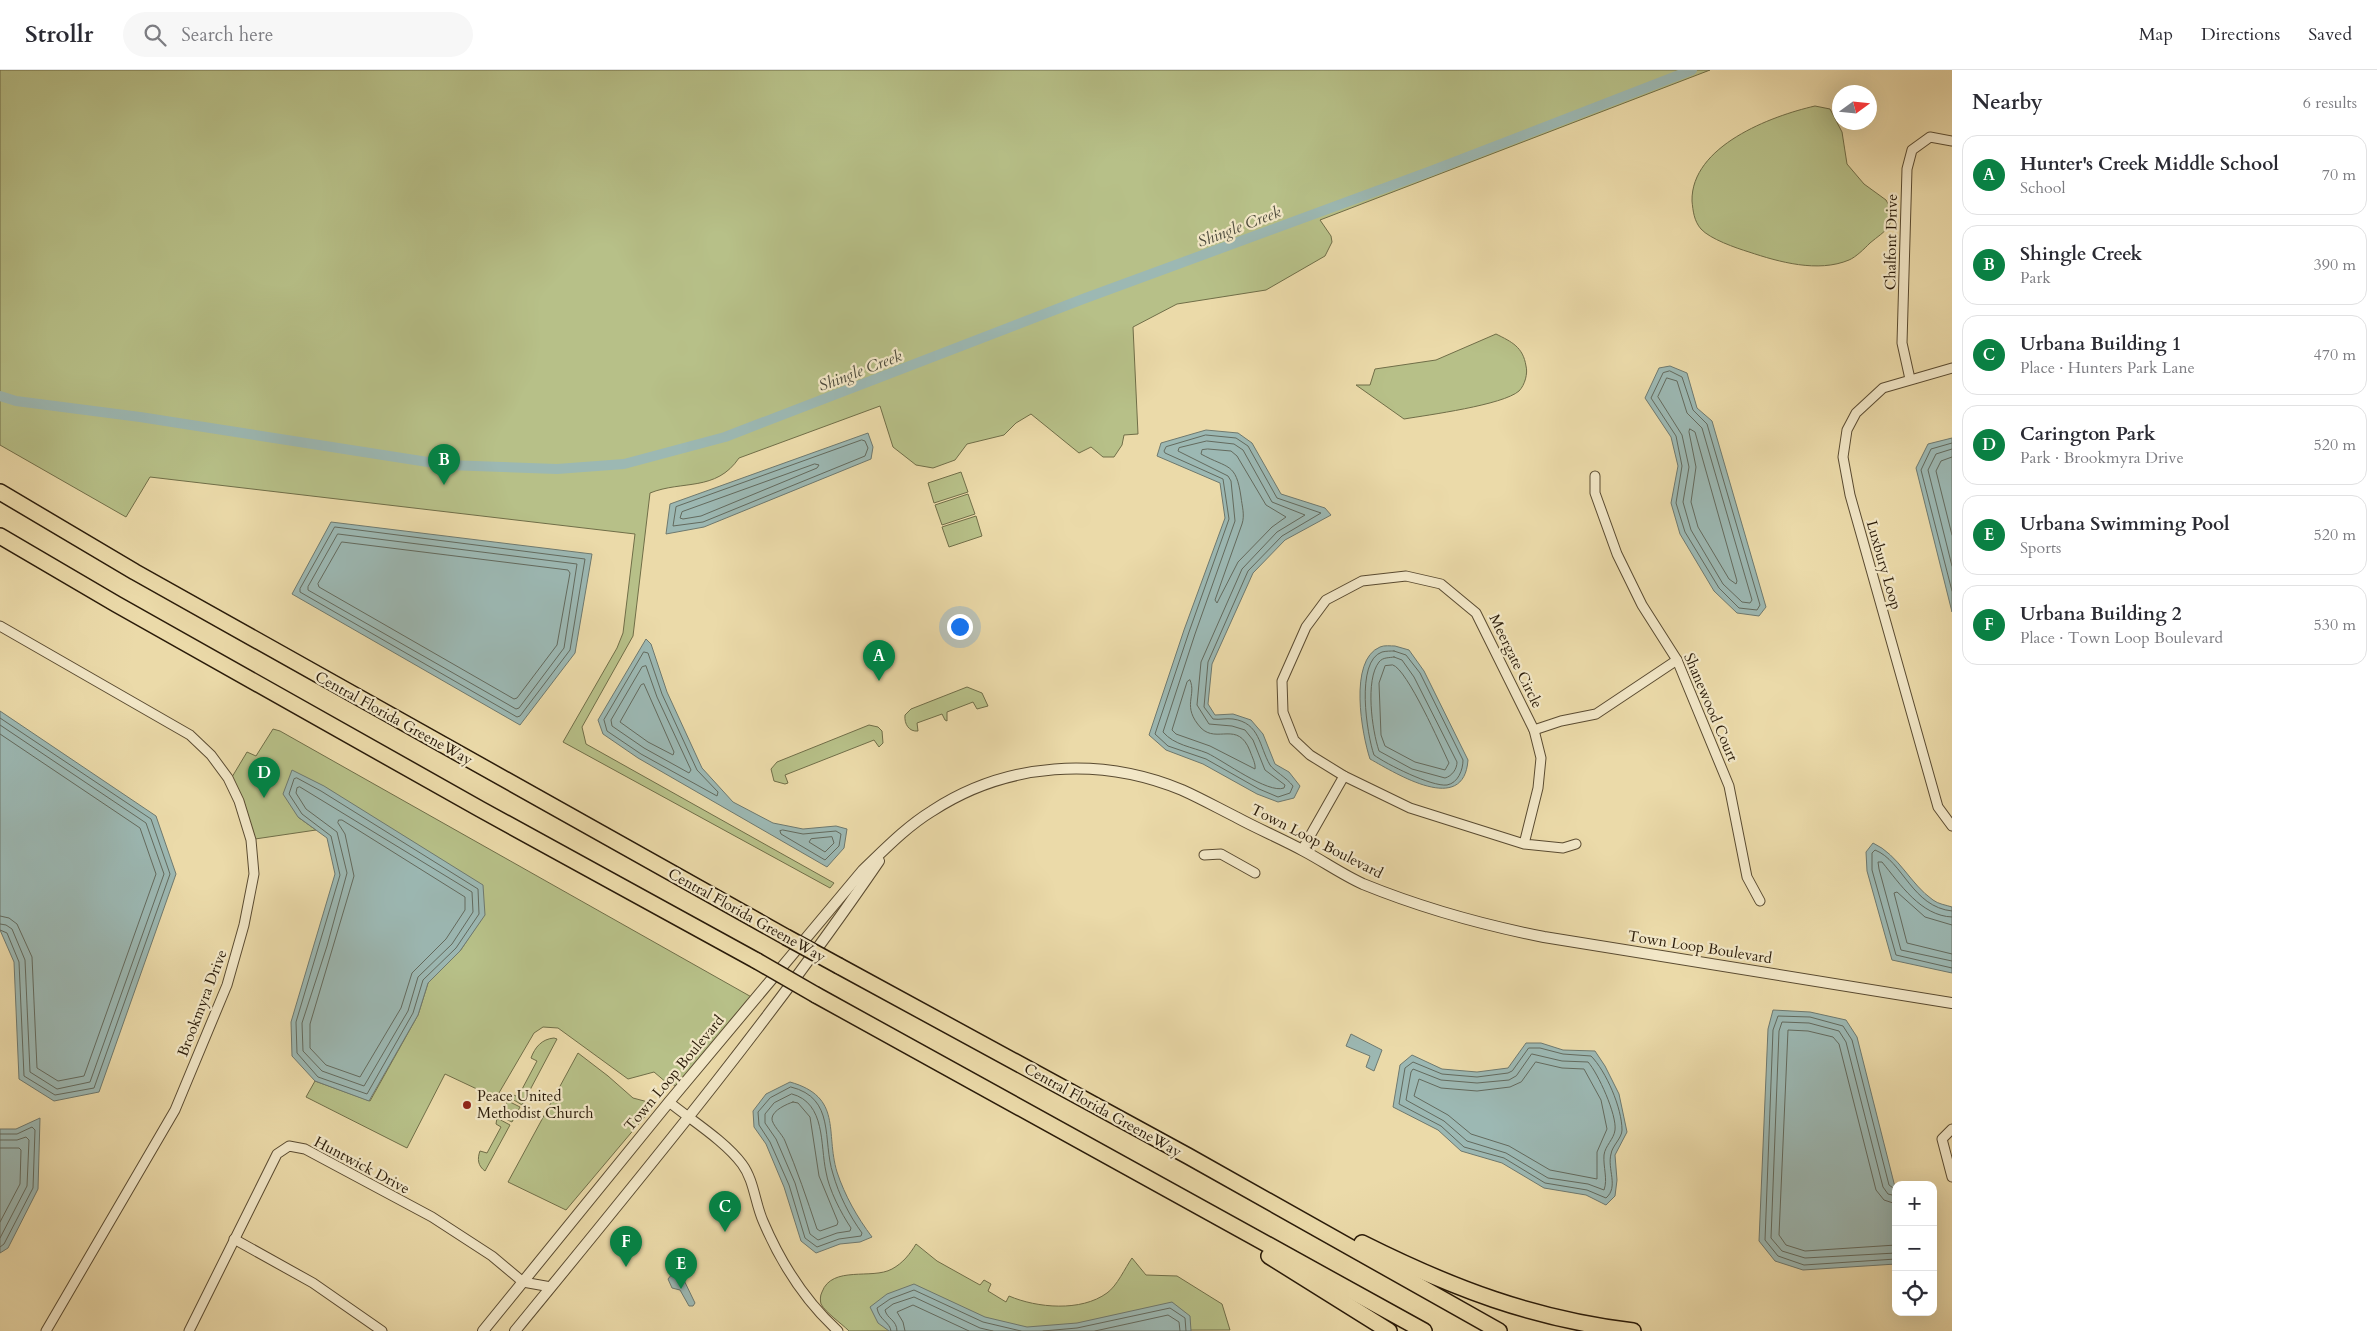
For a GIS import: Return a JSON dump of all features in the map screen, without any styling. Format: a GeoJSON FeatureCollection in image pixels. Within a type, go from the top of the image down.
{"type":"FeatureCollection","features":[{"type":"Feature","properties":{"kind":"highway","name":"Central Florida GreeneWay"},"geometry":{"type":"LineString","coordinates":[[0,492],[135,572],[786,937],[1188,1156],[1499,1331]]}},
{"type":"Feature","properties":{"kind":"highway"},"geometry":{"type":"LineString","coordinates":[[0,536],[116,604],[462,799],[1424,1331]]}},
{"type":"Feature","properties":{"kind":"highway"},"geometry":{"type":"LineString","coordinates":[[1188,1156],[1418,1271],[1448,1284],[1510,1306],[1549,1317],[1633,1331]]}},
{"type":"Feature","properties":{"kind":"highway"},"geometry":{"type":"LineString","coordinates":[[1170,1190],[1389,1331]]}},
{"type":"Feature","properties":{"kind":"street","name":"Chalfont Drive"},"geometry":{"type":"LineString","coordinates":[[1910,379],[1902,343],[1907,169],[1912,150],[1930,138],[1952,141]]}},
{"type":"Feature","properties":{"kind":"street","name":"Luxbury Loop"},"geometry":{"type":"LineString","coordinates":[[1952,368],[1883,388],[1856,413],[1847,430],[1843,457],[1850,495],[1938,807],[1952,826]]}},
{"type":"Feature","properties":{"kind":"street","name":"Shanewood Court"},"geometry":{"type":"LineString","coordinates":[[1595,476],[1595,493],[1618,554],[1642,605],[1677,660],[1730,786],[1747,877],[1760,901]]}},
{"type":"Feature","properties":{"kind":"street","name":"Meergate Circle"},"geometry":{"type":"LineString","coordinates":[[1524,844],[1538,788],[1542,758],[1534,730],[1476,613],[1441,584],[1406,576],[1362,581],[1326,600],[1306,627],[1282,680],[1283,712],[1294,740],[1310,755],[1344,776],[1410,808],[1524,844],[1563,848],[1576,844]]}},
{"type":"Feature","properties":{"kind":"street","name":"Brookmyra Drive"},"geometry":{"type":"LineString","coordinates":[[0,626],[183,731],[211,756],[228,778],[239,801],[251,840],[254,874],[244,925],[227,985],[175,1110],[46,1331]]}},
{"type":"Feature","properties":{"kind":"street"},"geometry":{"type":"LineString","coordinates":[[1534,730],[1561,721],[1596,714],[1677,660]]}},
{"type":"Feature","properties":{"kind":"street","name":"Town Loop Boulevard"},"geometry":{"type":"LineString","coordinates":[[483,1331],[669,1102],[863,870],[894,839],[931,811],[967,791],[1000,779],[1057,768],[1121,771],[1166,784],[1302,850],[1362,883],[1433,909],[1492,927],[1554,939],[1952,1003]]}},
{"type":"Feature","properties":{"kind":"street"},"geometry":{"type":"LineString","coordinates":[[1302,850],[1344,776]]}},
{"type":"Feature","properties":{"kind":"street","name":"Town Loop Boulevard"},"geometry":{"type":"LineString","coordinates":[[515,1331],[688,1118],[844,913],[894,839]]}},
{"type":"Feature","properties":{"kind":"street"},"geometry":{"type":"LineString","coordinates":[[1204,855],[1221,854],[1255,873]]}},
{"type":"Feature","properties":{"kind":"street"},"geometry":{"type":"LineString","coordinates":[[669,1102],[733,1153],[743,1165],[762,1219],[779,1256],[806,1295],[838,1331]]}},
{"type":"Feature","properties":{"kind":"street"},"geometry":{"type":"LineString","coordinates":[[1952,1129],[1942,1139],[1952,1178]]}},
{"type":"Feature","properties":{"kind":"street","name":"Huntwick Drive"},"geometry":{"type":"LineString","coordinates":[[189,1331],[277,1154],[289,1146],[306,1149],[432,1217],[492,1256],[523,1282],[551,1287]]}},
{"type":"Feature","properties":{"kind":"street"},"geometry":{"type":"LineString","coordinates":[[234,1239],[313,1283],[382,1331]]}},
{"type":"Feature","properties":{"kind":"green space","name":"Shingle Creek"},"geometry":{"type":"Polygon","coordinates":[[[0,70],[1710,70],[1320,220],[1331,236],[1332,242],[1325,256],[1266,290],[1177,304],[1133,327],[1138,434],[1124,435],[1122,445],[1114,457],[1103,457],[1091,447],[1079,453],[1031,414],[1016,423],[1004,435],[967,444],[955,460],[933,468],[916,465],[893,447],[880,406],[739,458],[730,469],[709,481],[662,489],[650,493],[633,636],[582,727],[586,744],[834,883],[830,888],[563,742],[617,648],[623,633],[635,534],[150,477],[126,517],[0,445],[0,70]]]}},
{"type":"Feature","properties":{"kind":"green space"},"geometry":{"type":"Polygon","coordinates":[[[1815,106],[1830,109],[1832,113],[1832,130],[1841,130],[1842,132],[1847,164],[1864,184],[1886,200],[1892,211],[1895,208],[1891,221],[1884,232],[1852,259],[1837,264],[1825,266],[1799,265],[1730,246],[1705,233],[1695,219],[1693,212],[1692,201],[1695,182],[1705,164],[1719,149],[1756,126],[1815,106]]]}},
{"type":"Feature","properties":{"kind":"green space"},"geometry":{"type":"Polygon","coordinates":[[[1496,334],[1516,346],[1525,359],[1527,369],[1526,379],[1519,391],[1498,401],[1465,409],[1404,419],[1356,385],[1370,385],[1375,369],[1436,360],[1496,334]]]}},
{"type":"Feature","properties":{"kind":"green space"},"geometry":{"type":"Polygon","coordinates":[[[961,472],[968,492],[934,503],[928,483],[961,472]]]}},
{"type":"Feature","properties":{"kind":"green space"},"geometry":{"type":"Polygon","coordinates":[[[968,494],[975,514],[942,525],[935,505],[968,494]]]}},
{"type":"Feature","properties":{"kind":"green space"},"geometry":{"type":"Polygon","coordinates":[[[976,516],[982,536],[949,547],[942,527],[976,516]]]}},
{"type":"Feature","properties":{"kind":"green space"},"geometry":{"type":"Polygon","coordinates":[[[967,687],[982,693],[988,706],[977,709],[973,702],[947,712],[947,721],[942,714],[917,723],[918,731],[908,727],[905,715],[911,709],[967,687]]]}},
{"type":"Feature","properties":{"kind":"green space"},"geometry":{"type":"Polygon","coordinates":[[[869,725],[878,727],[882,731],[883,743],[879,747],[874,740],[785,775],[788,783],[774,781],[771,769],[777,762],[869,725]]]}},
{"type":"Feature","properties":{"kind":"green space"},"geometry":{"type":"Polygon","coordinates":[[[273,729],[280,731],[755,999],[681,1087],[667,1083],[654,1072],[628,1079],[558,1028],[543,1027],[534,1033],[496,1098],[445,1074],[407,1148],[306,1097],[315,1081],[370,1101],[418,1015],[428,983],[460,951],[484,915],[298,817],[316,830],[255,839],[244,802],[232,777],[247,752],[256,756],[273,729]]]}},
{"type":"Feature","properties":{"kind":"green space"},"geometry":{"type":"Polygon","coordinates":[[[557,1039],[522,1105],[509,1097],[511,1094],[516,1096],[520,1093],[537,1061],[531,1058],[537,1047],[546,1040],[557,1039]]]}},
{"type":"Feature","properties":{"kind":"green space"},"geometry":{"type":"Polygon","coordinates":[[[578,1053],[633,1098],[648,1102],[652,1108],[566,1210],[508,1182],[578,1053]]]}},
{"type":"Feature","properties":{"kind":"green space"},"geometry":{"type":"Polygon","coordinates":[[[508,1101],[520,1107],[512,1122],[499,1116],[508,1101]]]}},
{"type":"Feature","properties":{"kind":"green space"},"geometry":{"type":"Polygon","coordinates":[[[497,1118],[510,1125],[485,1171],[478,1160],[479,1154],[480,1151],[487,1153],[501,1127],[496,1124],[497,1118]]]}},
{"type":"Feature","properties":{"kind":"green space"},"geometry":{"type":"Polygon","coordinates":[[[916,1244],[937,1261],[980,1285],[984,1280],[991,1284],[988,1291],[1006,1302],[1009,1296],[1032,1303],[1059,1306],[1085,1303],[1107,1293],[1121,1277],[1132,1258],[1146,1275],[1177,1276],[1222,1304],[1230,1330],[849,1331],[821,1304],[822,1292],[827,1284],[834,1279],[853,1274],[884,1272],[892,1269],[906,1258],[916,1244]]]}},
{"type":"Feature","properties":{"kind":"water"},"geometry":{"type":"Polygon","coordinates":[[[1670,366],[1687,373],[1697,408],[1712,421],[1766,607],[1759,616],[1737,613],[1714,591],[1680,534],[1671,503],[1678,466],[1671,437],[1645,398],[1659,368],[1670,366]]]}},
{"type":"Feature","properties":{"kind":"water"},"geometry":{"type":"Polygon","coordinates":[[[1206,430],[1238,433],[1252,443],[1281,494],[1325,508],[1331,515],[1285,540],[1253,573],[1212,664],[1208,704],[1215,715],[1233,714],[1251,720],[1263,734],[1275,764],[1289,772],[1300,786],[1294,798],[1278,802],[1257,794],[1203,764],[1166,750],[1149,735],[1184,630],[1225,518],[1220,483],[1157,456],[1161,443],[1206,430]]]}},
{"type":"Feature","properties":{"kind":"water"},"geometry":{"type":"Polygon","coordinates":[[[868,433],[873,447],[871,459],[704,527],[666,534],[670,504],[868,433]]]}},
{"type":"Feature","properties":{"kind":"water"},"geometry":{"type":"Polygon","coordinates":[[[1952,438],[1952,612],[1916,468],[1928,444],[1952,438]]]}},
{"type":"Feature","properties":{"kind":"water"},"geometry":{"type":"Polygon","coordinates":[[[331,522],[592,554],[575,653],[520,725],[292,594],[331,522]]]}},
{"type":"Feature","properties":{"kind":"water"},"geometry":{"type":"Polygon","coordinates":[[[646,639],[651,644],[667,692],[702,768],[733,802],[773,823],[803,829],[836,826],[847,829],[844,848],[827,867],[638,758],[603,734],[598,720],[646,639]]]}},
{"type":"Feature","properties":{"kind":"water"},"geometry":{"type":"Polygon","coordinates":[[[1395,646],[1409,650],[1424,671],[1468,760],[1464,777],[1455,786],[1442,788],[1412,781],[1370,759],[1361,716],[1361,682],[1364,667],[1370,655],[1380,647],[1395,646]]]}},
{"type":"Feature","properties":{"kind":"water"},"geometry":{"type":"Polygon","coordinates":[[[0,711],[156,816],[176,874],[99,1092],[54,1101],[19,1079],[14,962],[0,930],[0,711]]]}},
{"type":"Feature","properties":{"kind":"water"},"geometry":{"type":"Polygon","coordinates":[[[292,770],[324,786],[483,885],[485,915],[460,951],[428,983],[418,1015],[369,1101],[315,1081],[292,1056],[291,1022],[335,874],[327,838],[298,817],[283,794],[292,770]]]}},
{"type":"Feature","properties":{"kind":"water"},"geometry":{"type":"Polygon","coordinates":[[[1873,843],[1890,855],[1933,900],[1952,907],[1952,973],[1892,960],[1867,871],[1866,852],[1873,843]]]}},
{"type":"Feature","properties":{"kind":"water"},"geometry":{"type":"Polygon","coordinates":[[[1773,1010],[1810,1012],[1846,1020],[1857,1037],[1893,1181],[1892,1264],[1803,1270],[1775,1261],[1759,1241],[1768,1029],[1773,1010]]]}},
{"type":"Feature","properties":{"kind":"water"},"geometry":{"type":"Polygon","coordinates":[[[1351,1034],[1382,1050],[1374,1071],[1366,1067],[1370,1056],[1346,1046],[1351,1034]]]}},
{"type":"Feature","properties":{"kind":"water"},"geometry":{"type":"Polygon","coordinates":[[[1526,1043],[1541,1043],[1563,1050],[1595,1051],[1619,1094],[1627,1132],[1615,1155],[1617,1180],[1615,1196],[1606,1205],[1586,1195],[1544,1188],[1502,1163],[1461,1151],[1438,1130],[1393,1107],[1400,1065],[1412,1055],[1442,1069],[1477,1072],[1508,1068],[1526,1043]]]}},
{"type":"Feature","properties":{"kind":"water"},"geometry":{"type":"Polygon","coordinates":[[[790,1082],[807,1089],[818,1097],[825,1107],[829,1118],[834,1157],[840,1181],[861,1222],[872,1237],[860,1242],[840,1244],[816,1253],[801,1241],[784,1187],[766,1144],[754,1127],[753,1111],[766,1094],[790,1082]]]}},
{"type":"Feature","properties":{"kind":"water"},"geometry":{"type":"Polygon","coordinates":[[[40,1118],[38,1189],[8,1248],[0,1253],[0,1129],[16,1129],[40,1118]]]}},
{"type":"Feature","properties":{"kind":"water"},"geometry":{"type":"Polygon","coordinates":[[[680,1272],[695,1303],[693,1306],[689,1306],[680,1290],[672,1288],[668,1279],[672,1274],[680,1272]]]}},
{"type":"Feature","properties":{"kind":"water"},"geometry":{"type":"Polygon","coordinates":[[[914,1284],[985,1317],[1027,1327],[1077,1323],[1172,1302],[1190,1316],[1191,1331],[889,1331],[878,1323],[870,1307],[887,1294],[914,1284]]]}},
{"type":"Feature","properties":{"kind":"waterway","name":"Shingle Creek"},"geometry":{"type":"LineString","coordinates":[[0,396],[16,401],[140,417],[447,465],[557,469],[624,464],[725,437],[1083,299],[1431,171],[1692,70]]}},
{"type":"Feature","properties":{"kind":"place","name":"Shingle Creek"},"geometry":{"type":"Point","coordinates":[444,485]}},
{"type":"Feature","properties":{"kind":"place","name":"Hunter's Creek Middle School"},"geometry":{"type":"Point","coordinates":[879,681]}},
{"type":"Feature","properties":{"kind":"place","name":"Carington Park"},"geometry":{"type":"Point","coordinates":[264,798]}},
{"type":"Feature","properties":{"kind":"place","name":"Peace United Methodist Church"},"geometry":{"type":"Point","coordinates":[467,1105]}},
{"type":"Feature","properties":{"kind":"place","name":"Urbana Building 1"},"geometry":{"type":"Point","coordinates":[725,1232]}},
{"type":"Feature","properties":{"kind":"place","name":"Urbana Building 2"},"geometry":{"type":"Point","coordinates":[626,1267]}},
{"type":"Feature","properties":{"kind":"place","name":"Urbana Swimming Pool"},"geometry":{"type":"Point","coordinates":[681,1289]}}]}
